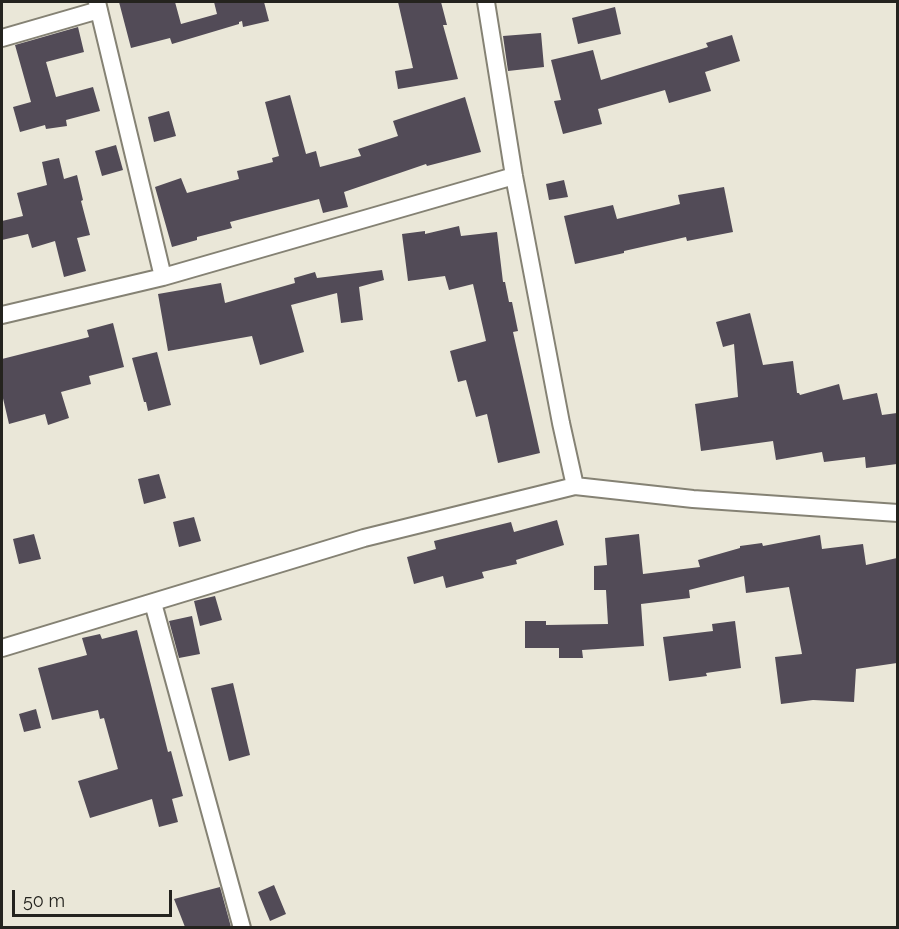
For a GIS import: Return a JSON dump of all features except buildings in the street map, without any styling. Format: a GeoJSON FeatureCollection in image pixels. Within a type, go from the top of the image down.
{"type":"FeatureCollection","features":[{"type":"Feature","properties":{"kind":"street"},"geometry":{"type":"LineString","coordinates":[[486,2],[514,176],[575,486]]}},
{"type":"Feature","properties":{"kind":"street"},"geometry":{"type":"LineString","coordinates":[[2,38],[98,6],[163,277]]}},
{"type":"Feature","properties":{"kind":"street"},"geometry":{"type":"LineString","coordinates":[[2,315],[163,277],[514,176]]}},
{"type":"Feature","properties":{"kind":"street"},"geometry":{"type":"LineString","coordinates":[[2,648],[364,538],[575,486],[693,498],[897,513]]}},
{"type":"Feature","properties":{"kind":"street"},"geometry":{"type":"LineString","coordinates":[[153,603],[242,927]]}}]}
